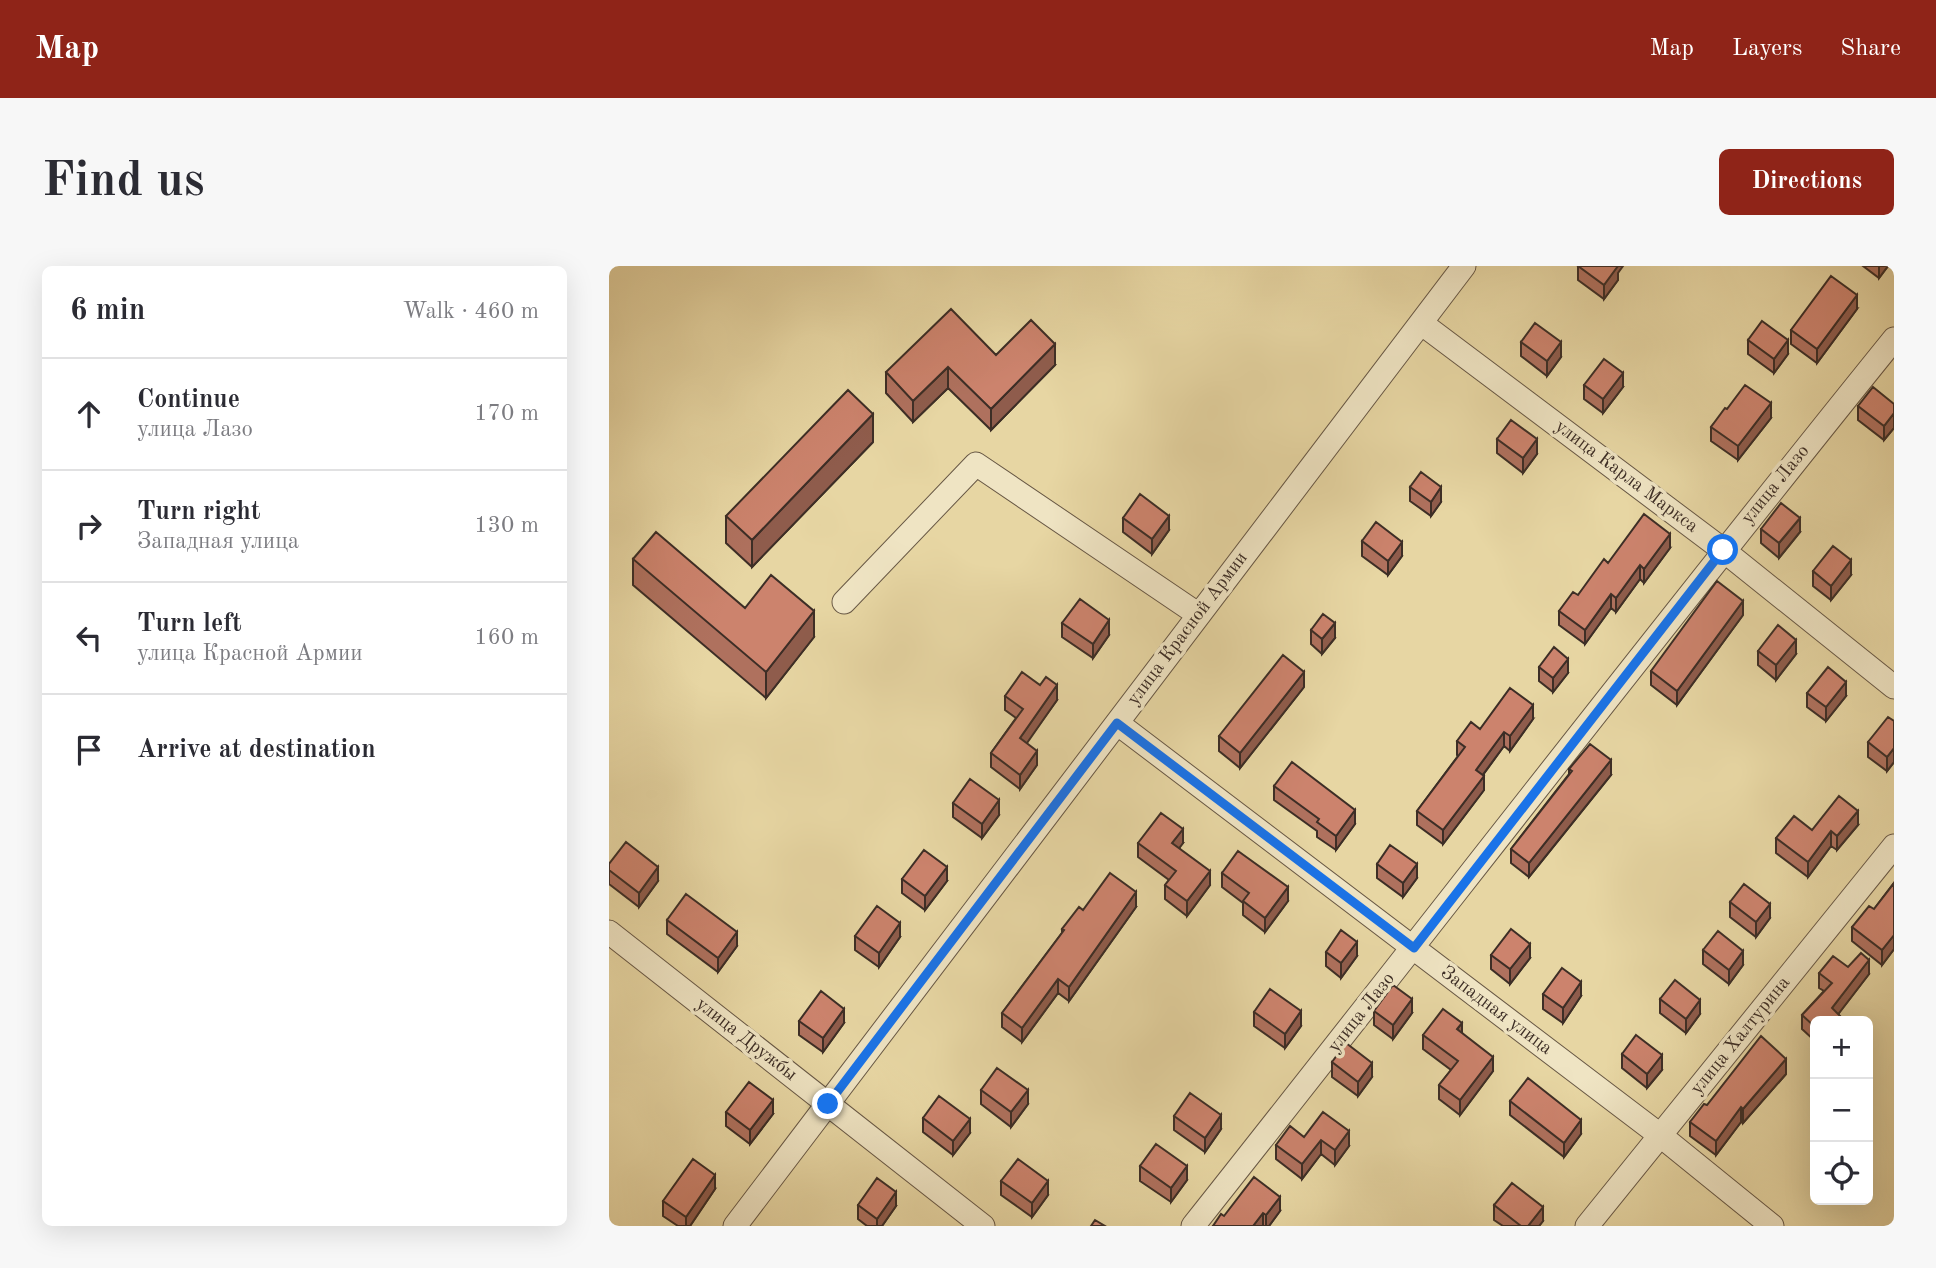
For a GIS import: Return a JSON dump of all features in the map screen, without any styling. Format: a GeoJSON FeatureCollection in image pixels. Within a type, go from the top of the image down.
{"type":"FeatureCollection","features":[{"type":"Feature","properties":{"kind":"street","name":"улица Красной Армии"},"geometry":{"type":"LineString","coordinates":[[735,1226],[1464,266]]}},
{"type":"Feature","properties":{"kind":"street","name":"улица Карла Маркса"},"geometry":{"type":"LineString","coordinates":[[1422,323],[1723,550],[1894,687]]}},
{"type":"Feature","properties":{"kind":"street","name":"улица Лазо"},"geometry":{"type":"LineString","coordinates":[[1193,1226],[1414,948],[1723,550],[1894,339]]}},
{"type":"Feature","properties":{"kind":"street"},"geometry":{"type":"LineString","coordinates":[[844,602],[976,464],[1199,614]]}},
{"type":"Feature","properties":{"kind":"street","name":"Западная улица"},"geometry":{"type":"LineString","coordinates":[[1117,723],[1661,1136],[1772,1226]]}},
{"type":"Feature","properties":{"kind":"street","name":"улица Халтурина"},"geometry":{"type":"LineString","coordinates":[[1587,1226],[1894,846]]}},
{"type":"Feature","properties":{"kind":"street","name":"улица Дружбы"},"geometry":{"type":"LineString","coordinates":[[609,932],[983,1226]]}},
{"type":"Feature","properties":{"kind":"building"},"geometry":{"type":"Polygon","coordinates":[[[1578,266],[1618,266],[1604,285],[1578,266]]]}},
{"type":"Feature","properties":{"kind":"building"},"geometry":{"type":"Polygon","coordinates":[[[1831,276],[1857,295],[1817,349],[1791,330],[1831,276]]]}},
{"type":"Feature","properties":{"kind":"building"},"geometry":{"type":"Polygon","coordinates":[[[951,309],[996,355],[1031,320],[1055,344],[991,409],[948,367],[913,401],[886,372],[951,309]]]}},
{"type":"Feature","properties":{"kind":"building"},"geometry":{"type":"Polygon","coordinates":[[[1762,321],[1788,340],[1774,359],[1748,340],[1762,321]]]}},
{"type":"Feature","properties":{"kind":"building"},"geometry":{"type":"Polygon","coordinates":[[[1535,323],[1561,342],[1547,361],[1521,342],[1535,323]]]}},
{"type":"Feature","properties":{"kind":"building"},"geometry":{"type":"Polygon","coordinates":[[[1604,359],[1623,373],[1603,399],[1584,385],[1604,359]]]}},
{"type":"Feature","properties":{"kind":"building"},"geometry":{"type":"Polygon","coordinates":[[[1745,385],[1771,403],[1738,446],[1711,427],[1745,385]]]}},
{"type":"Feature","properties":{"kind":"building"},"geometry":{"type":"Polygon","coordinates":[[[1873,387],[1894,404],[1894,413],[1884,426],[1858,406],[1873,387]]]}},
{"type":"Feature","properties":{"kind":"building"},"geometry":{"type":"Polygon","coordinates":[[[848,390],[873,414],[752,540],[726,516],[848,390]]]}},
{"type":"Feature","properties":{"kind":"building"},"geometry":{"type":"Polygon","coordinates":[[[1511,420],[1537,439],[1523,458],[1497,439],[1511,420]]]}},
{"type":"Feature","properties":{"kind":"building"},"geometry":{"type":"Polygon","coordinates":[[[1421,472],[1441,487],[1431,502],[1410,487],[1421,472]]]}},
{"type":"Feature","properties":{"kind":"building"},"geometry":{"type":"Polygon","coordinates":[[[1140,494],[1169,516],[1152,539],[1123,518],[1140,494]]]}},
{"type":"Feature","properties":{"kind":"building"},"geometry":{"type":"Polygon","coordinates":[[[1781,503],[1800,518],[1779,543],[1761,529],[1781,503]]]}},
{"type":"Feature","properties":{"kind":"building"},"geometry":{"type":"Polygon","coordinates":[[[1644,514],[1670,534],[1644,569],[1640,565],[1616,598],[1611,594],[1585,630],[1559,611],[1573,592],[1578,595],[1604,559],[1608,563],[1644,514]]]}},
{"type":"Feature","properties":{"kind":"building"},"geometry":{"type":"Polygon","coordinates":[[[1376,522],[1402,542],[1388,561],[1362,541],[1376,522]]]}},
{"type":"Feature","properties":{"kind":"building"},"geometry":{"type":"Polygon","coordinates":[[[656,532],[745,608],[771,575],[814,611],[766,672],[633,559],[656,532]]]}},
{"type":"Feature","properties":{"kind":"building"},"geometry":{"type":"Polygon","coordinates":[[[1833,546],[1851,560],[1831,586],[1813,571],[1833,546]]]}},
{"type":"Feature","properties":{"kind":"building"},"geometry":{"type":"Polygon","coordinates":[[[1717,581],[1743,601],[1677,691],[1651,671],[1717,581]]]}},
{"type":"Feature","properties":{"kind":"building"},"geometry":{"type":"Polygon","coordinates":[[[1080,599],[1109,620],[1093,644],[1062,623],[1080,599]]]}},
{"type":"Feature","properties":{"kind":"building"},"geometry":{"type":"Polygon","coordinates":[[[1323,614],[1335,623],[1322,639],[1311,630],[1323,614]]]}},
{"type":"Feature","properties":{"kind":"building"},"geometry":{"type":"Polygon","coordinates":[[[1778,625],[1796,640],[1776,665],[1758,651],[1778,625]]]}},
{"type":"Feature","properties":{"kind":"building"},"geometry":{"type":"Polygon","coordinates":[[[1554,647],[1568,659],[1553,678],[1539,667],[1554,647]]]}},
{"type":"Feature","properties":{"kind":"building"},"geometry":{"type":"Polygon","coordinates":[[[1283,655],[1304,672],[1240,753],[1219,736],[1283,655]]]}},
{"type":"Feature","properties":{"kind":"building"},"geometry":{"type":"Polygon","coordinates":[[[1828,667],[1846,682],[1826,707],[1807,693],[1828,667]]]}},
{"type":"Feature","properties":{"kind":"building"},"geometry":{"type":"Polygon","coordinates":[[[1022,672],[1040,685],[1046,677],[1057,685],[1020,738],[1037,751],[1020,775],[991,753],[1023,709],[1005,696],[1022,672]]]}},
{"type":"Feature","properties":{"kind":"building"},"geometry":{"type":"Polygon","coordinates":[[[1510,688],[1533,705],[1510,736],[1504,732],[1476,770],[1484,776],[1443,830],[1417,811],[1465,747],[1457,741],[1471,722],[1480,729],[1510,688]]]}},
{"type":"Feature","properties":{"kind":"building"},"geometry":{"type":"Polygon","coordinates":[[[1888,717],[1894,721],[1894,748],[1887,757],[1868,742],[1888,717]]]}},
{"type":"Feature","properties":{"kind":"building"},"geometry":{"type":"Polygon","coordinates":[[[1590,744],[1611,760],[1529,863],[1511,849],[1590,744]]]}},
{"type":"Feature","properties":{"kind":"building"},"geometry":{"type":"Polygon","coordinates":[[[1292,762],[1355,810],[1336,836],[1317,822],[1319,819],[1274,786],[1292,762]]]}},
{"type":"Feature","properties":{"kind":"building"},"geometry":{"type":"Polygon","coordinates":[[[970,779],[999,800],[982,824],[953,803],[970,779]]]}},
{"type":"Feature","properties":{"kind":"building"},"geometry":{"type":"Polygon","coordinates":[[[1839,796],[1858,811],[1837,836],[1831,831],[1808,862],[1776,838],[1794,816],[1812,830],[1839,796]]]}},
{"type":"Feature","properties":{"kind":"building"},"geometry":{"type":"Polygon","coordinates":[[[1161,813],[1183,829],[1172,843],[1210,871],[1187,901],[1165,885],[1176,871],[1138,843],[1161,813]]]}},
{"type":"Feature","properties":{"kind":"building"},"geometry":{"type":"Polygon","coordinates":[[[626,842],[658,867],[639,893],[609,870],[609,864],[626,842]]]}},
{"type":"Feature","properties":{"kind":"building"},"geometry":{"type":"Polygon","coordinates":[[[1390,845],[1417,864],[1403,883],[1377,864],[1390,845]]]}},
{"type":"Feature","properties":{"kind":"building"},"geometry":{"type":"Polygon","coordinates":[[[924,850],[947,867],[925,896],[902,879],[924,850]]]}},
{"type":"Feature","properties":{"kind":"building"},"geometry":{"type":"Polygon","coordinates":[[[1238,851],[1288,887],[1265,918],[1243,901],[1249,893],[1222,873],[1238,851]]]}},
{"type":"Feature","properties":{"kind":"building"},"geometry":{"type":"Polygon","coordinates":[[[1110,873],[1136,892],[1069,987],[1058,979],[1022,1028],[1002,1013],[1064,930],[1062,929],[1079,907],[1083,910],[1110,873]]]}},
{"type":"Feature","properties":{"kind":"building"},"geometry":{"type":"Polygon","coordinates":[[[1894,883],[1894,935],[1882,950],[1852,927],[1869,906],[1874,909],[1894,883]]]}},
{"type":"Feature","properties":{"kind":"building"},"geometry":{"type":"Polygon","coordinates":[[[1744,884],[1770,904],[1756,922],[1730,902],[1744,884]]]}},
{"type":"Feature","properties":{"kind":"building"},"geometry":{"type":"Polygon","coordinates":[[[686,894],[737,932],[718,958],[667,920],[686,894]]]}},
{"type":"Feature","properties":{"kind":"building"},"geometry":{"type":"Polygon","coordinates":[[[877,906],[900,923],[879,953],[855,936],[877,906]]]}},
{"type":"Feature","properties":{"kind":"building"},"geometry":{"type":"Polygon","coordinates":[[[1511,929],[1530,944],[1510,969],[1491,955],[1511,929]]]}},
{"type":"Feature","properties":{"kind":"building"},"geometry":{"type":"Polygon","coordinates":[[[1341,930],[1357,942],[1341,963],[1326,952],[1341,930]]]}},
{"type":"Feature","properties":{"kind":"building"},"geometry":{"type":"Polygon","coordinates":[[[1718,931],[1743,951],[1729,970],[1703,950],[1718,931]]]}},
{"type":"Feature","properties":{"kind":"building"},"geometry":{"type":"Polygon","coordinates":[[[1861,953],[1869,960],[1832,1008],[1840,1016],[1810,1016],[1810,1022],[1802,1015],[1832,983],[1819,973],[1833,956],[1848,967],[1861,953]]]}},
{"type":"Feature","properties":{"kind":"building"},"geometry":{"type":"Polygon","coordinates":[[[1562,968],[1581,982],[1563,1008],[1543,994],[1562,968]]]}},
{"type":"Feature","properties":{"kind":"building"},"geometry":{"type":"Polygon","coordinates":[[[1675,980],[1700,1000],[1686,1019],[1660,999],[1675,980]]]}},
{"type":"Feature","properties":{"kind":"building"},"geometry":{"type":"Polygon","coordinates":[[[1393,985],[1412,999],[1393,1025],[1374,1011],[1393,985]]]}},
{"type":"Feature","properties":{"kind":"building"},"geometry":{"type":"Polygon","coordinates":[[[1270,989],[1301,1011],[1285,1034],[1254,1012],[1270,989]]]}},
{"type":"Feature","properties":{"kind":"building"},"geometry":{"type":"Polygon","coordinates":[[[821,991],[844,1009],[823,1038],[799,1021],[821,991]]]}},
{"type":"Feature","properties":{"kind":"building"},"geometry":{"type":"Polygon","coordinates":[[[1443,1009],[1462,1023],[1457,1029],[1493,1057],[1460,1100],[1439,1085],[1458,1061],[1423,1035],[1443,1009]]]}},
{"type":"Feature","properties":{"kind":"building"},"geometry":{"type":"Polygon","coordinates":[[[1636,1035],[1662,1055],[1647,1074],[1622,1054],[1636,1035]]]}},
{"type":"Feature","properties":{"kind":"building"},"geometry":{"type":"Polygon","coordinates":[[[1761,1036],[1786,1059],[1743,1109],[1741,1107],[1716,1141],[1690,1122],[1704,1104],[1707,1105],[1761,1036]]]}},
{"type":"Feature","properties":{"kind":"building"},"geometry":{"type":"Polygon","coordinates":[[[1346,1043],[1372,1063],[1358,1082],[1332,1062],[1346,1043]]]}},
{"type":"Feature","properties":{"kind":"building"},"geometry":{"type":"Polygon","coordinates":[[[997,1068],[1028,1090],[1011,1112],[981,1090],[997,1068]]]}},
{"type":"Feature","properties":{"kind":"building"},"geometry":{"type":"Polygon","coordinates":[[[1528,1078],[1581,1120],[1564,1143],[1510,1101],[1528,1078]]]}},
{"type":"Feature","properties":{"kind":"building"},"geometry":{"type":"Polygon","coordinates":[[[749,1082],[773,1100],[750,1130],[726,1112],[749,1082]]]}},
{"type":"Feature","properties":{"kind":"building"},"geometry":{"type":"Polygon","coordinates":[[[1190,1093],[1221,1115],[1205,1138],[1174,1116],[1190,1093]]]}},
{"type":"Feature","properties":{"kind":"building"},"geometry":{"type":"Polygon","coordinates":[[[939,1096],[970,1119],[953,1141],[923,1118],[939,1096]]]}},
{"type":"Feature","properties":{"kind":"building"},"geometry":{"type":"Polygon","coordinates":[[[1323,1112],[1349,1131],[1335,1150],[1321,1140],[1302,1164],[1276,1145],[1290,1126],[1304,1137],[1323,1112]]]}},
{"type":"Feature","properties":{"kind":"building"},"geometry":{"type":"Polygon","coordinates":[[[1156,1144],[1187,1166],[1171,1188],[1140,1166],[1156,1144]]]}},
{"type":"Feature","properties":{"kind":"building"},"geometry":{"type":"Polygon","coordinates":[[[693,1159],[715,1175],[686,1217],[663,1201],[693,1159]]]}},
{"type":"Feature","properties":{"kind":"building"},"geometry":{"type":"Polygon","coordinates":[[[1018,1159],[1048,1181],[1032,1203],[1001,1181],[1018,1159]]]}},
{"type":"Feature","properties":{"kind":"building"},"geometry":{"type":"Polygon","coordinates":[[[1254,1177],[1280,1197],[1266,1215],[1263,1213],[1253,1226],[1213,1226],[1221,1214],[1224,1216],[1254,1177]]]}},
{"type":"Feature","properties":{"kind":"building"},"geometry":{"type":"Polygon","coordinates":[[[877,1178],[896,1192],[877,1219],[858,1205],[877,1178]]]}},
{"type":"Feature","properties":{"kind":"building"},"geometry":{"type":"Polygon","coordinates":[[[1512,1183],[1543,1207],[1528,1226],[1521,1226],[1494,1205],[1512,1183]]]}},
{"type":"Feature","properties":{"kind":"building"},"geometry":{"type":"Polygon","coordinates":[[[1095,1220],[1105,1226],[1091,1226],[1095,1220]]]}},
{"type":"Feature","properties":{"kind":"route"},"geometry":{"type":"LineString","coordinates":[[828,1104],[1117,723],[1414,948],[1723,550]]}}]}
